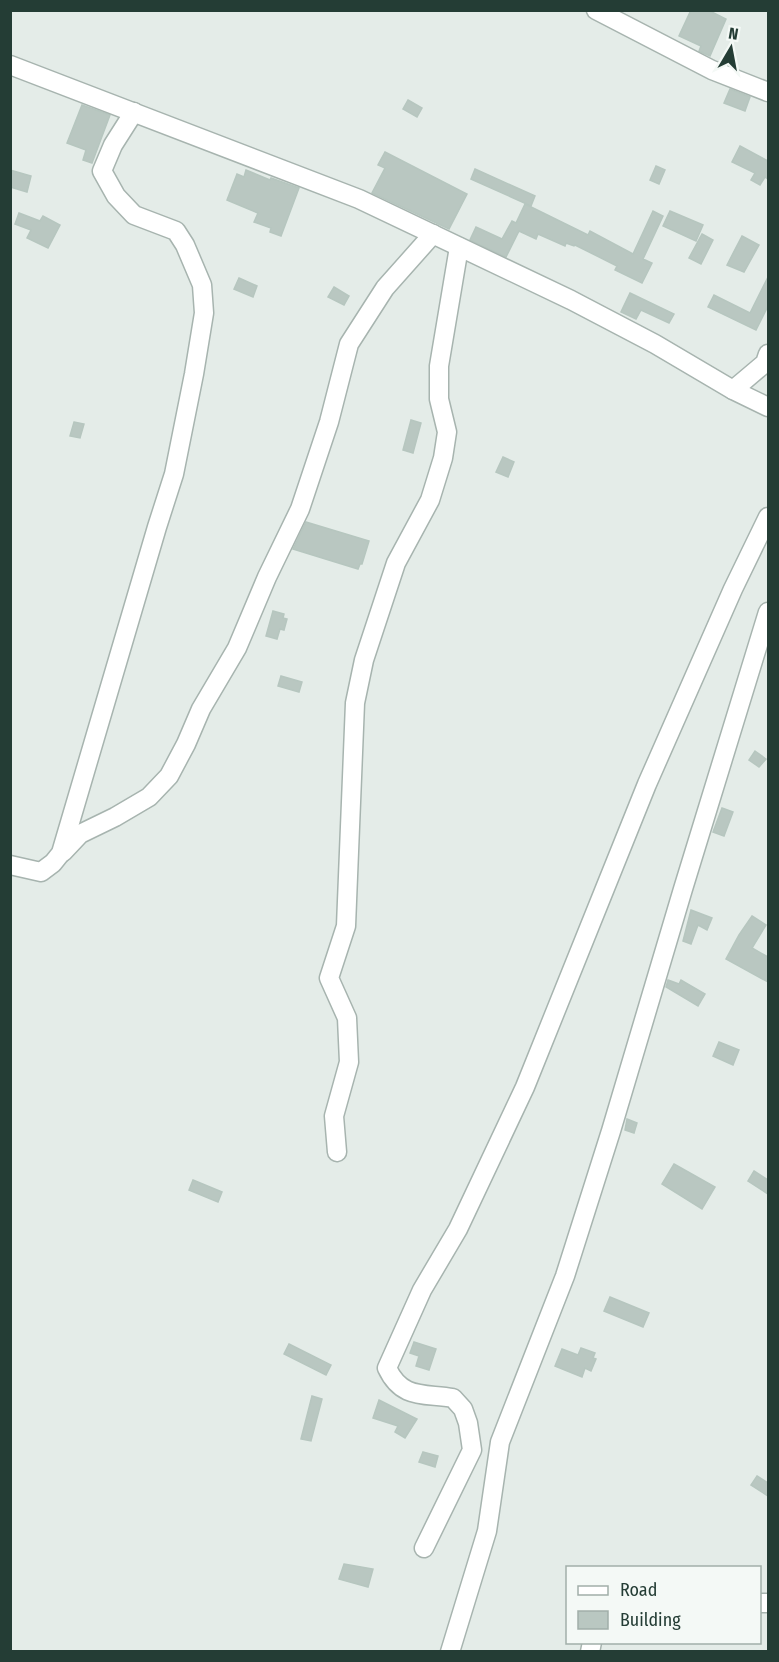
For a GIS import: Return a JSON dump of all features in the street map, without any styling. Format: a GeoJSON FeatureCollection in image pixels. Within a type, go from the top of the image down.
{"type":"FeatureCollection","features":[{"type":"Feature","properties":{"kind":"street"},"geometry":{"type":"LineString","coordinates":[[597,10],[712,70],[768,92]]}},
{"type":"Feature","properties":{"kind":"street"},"geometry":{"type":"LineString","coordinates":[[10,65],[359,199],[592,311],[655,344],[733,390],[768,407]]}},
{"type":"Feature","properties":{"kind":"street"},"geometry":{"type":"LineString","coordinates":[[61,853],[156,527],[174,474],[195,375],[204,313],[202,285],[185,245],[176,231],[134,215],[116,196],[102,171],[113,145],[134,112]]}},
{"type":"Feature","properties":{"kind":"street"},"geometry":{"type":"LineString","coordinates":[[10,865],[41,872],[53,863],[80,834],[149,797],[169,776],[201,709],[237,648],[267,577],[300,509],[329,422],[349,344],[385,288],[433,234]]}},
{"type":"Feature","properties":{"kind":"street"},"geometry":{"type":"LineString","coordinates":[[337,1152],[334,1116],[349,1062],[347,1018],[329,978],[346,926],[355,704],[364,660],[396,563],[430,500],[443,458],[447,432],[439,399],[438,366],[459,247]]}},
{"type":"Feature","properties":{"kind":"street"},"geometry":{"type":"LineString","coordinates":[[733,390],[765,363],[768,354]]}},
{"type":"Feature","properties":{"kind":"street"},"geometry":{"type":"LineString","coordinates":[[424,1548],[472,1450],[468,1423],[463,1409],[453,1398],[440,1395],[424,1396],[409,1392],[399,1385],[387,1368],[422,1290],[458,1229],[525,1087],[647,784],[733,589],[768,517]]}},
{"type":"Feature","properties":{"kind":"street"},"geometry":{"type":"LineString","coordinates":[[450,1652],[453,1636],[487,1531],[500,1442],[569,1265],[618,1111],[768,612]]}},
{"type":"Feature","properties":{"kind":"building"},"geometry":{"type":"Polygon","coordinates":[[[691,10],[708,10],[726,19],[710,56],[699,51],[701,46],[679,36],[691,10]]]}},
{"type":"Feature","properties":{"kind":"building"},"geometry":{"type":"Polygon","coordinates":[[[730,89],[750,97],[745,111],[724,103],[730,89]]]}},
{"type":"Feature","properties":{"kind":"building"},"geometry":{"type":"Polygon","coordinates":[[[408,100],[422,108],[417,117],[403,109],[408,100]]]}},
{"type":"Feature","properties":{"kind":"building"},"geometry":{"type":"Polygon","coordinates":[[[82,105],[110,115],[92,163],[83,160],[86,150],[67,143],[82,105]]]}},
{"type":"Feature","properties":{"kind":"building"},"geometry":{"type":"Polygon","coordinates":[[[740,146],[768,161],[768,179],[765,177],[760,185],[751,180],[755,173],[732,162],[740,146]]]}},
{"type":"Feature","properties":{"kind":"building"},"geometry":{"type":"Polygon","coordinates":[[[385,152],[467,194],[449,229],[372,193],[385,168],[378,165],[385,152]]]}},
{"type":"Feature","properties":{"kind":"building"},"geometry":{"type":"Polygon","coordinates":[[[656,166],[665,170],[659,184],[650,180],[656,166]]]}},
{"type":"Feature","properties":{"kind":"building"},"geometry":{"type":"Polygon","coordinates":[[[475,169],[535,196],[531,206],[471,179],[475,169]]]}},
{"type":"Feature","properties":{"kind":"building"},"geometry":{"type":"Polygon","coordinates":[[[10,170],[31,176],[27,192],[10,187],[10,170]]]}},
{"type":"Feature","properties":{"kind":"building"},"geometry":{"type":"Polygon","coordinates":[[[246,170],[299,188],[281,236],[270,232],[271,228],[254,222],[258,213],[227,200],[237,174],[244,177],[246,170]]]}},
{"type":"Feature","properties":{"kind":"building"},"geometry":{"type":"Polygon","coordinates":[[[525,204],[588,235],[590,231],[633,254],[653,211],[663,216],[643,259],[652,263],[642,283],[615,270],[617,266],[575,245],[566,243],[565,246],[538,234],[536,239],[519,231],[506,257],[470,240],[476,227],[502,239],[512,221],[516,223],[525,204]]]}},
{"type":"Feature","properties":{"kind":"building"},"geometry":{"type":"Polygon","coordinates":[[[670,211],[703,225],[696,241],[663,226],[670,211]]]}},
{"type":"Feature","properties":{"kind":"building"},"geometry":{"type":"Polygon","coordinates":[[[19,213],[40,221],[43,216],[60,225],[48,248],[27,238],[31,230],[15,224],[19,213]]]}},
{"type":"Feature","properties":{"kind":"building"},"geometry":{"type":"Polygon","coordinates":[[[702,234],[713,240],[701,264],[689,258],[702,234]]]}},
{"type":"Feature","properties":{"kind":"building"},"geometry":{"type":"Polygon","coordinates":[[[742,236],[759,245],[744,272],[727,265],[742,236]]]}},
{"type":"Feature","properties":{"kind":"building"},"geometry":{"type":"Polygon","coordinates":[[[768,277],[768,306],[756,330],[708,307],[714,295],[750,313],[768,277]]]}},
{"type":"Feature","properties":{"kind":"building"},"geometry":{"type":"Polygon","coordinates":[[[239,278],[257,286],[253,297],[234,289],[239,278]]]}},
{"type":"Feature","properties":{"kind":"building"},"geometry":{"type":"Polygon","coordinates":[[[334,287],[349,296],[344,305],[328,297],[334,287]]]}},
{"type":"Feature","properties":{"kind":"building"},"geometry":{"type":"Polygon","coordinates":[[[630,293],[674,314],[669,323],[641,310],[636,319],[621,312],[630,293]]]}},
{"type":"Feature","properties":{"kind":"building"},"geometry":{"type":"Polygon","coordinates":[[[411,420],[421,423],[413,453],[403,450],[411,420]]]}},
{"type":"Feature","properties":{"kind":"building"},"geometry":{"type":"Polygon","coordinates":[[[74,422],[84,424],[80,438],[70,436],[74,422]]]}},
{"type":"Feature","properties":{"kind":"building"},"geometry":{"type":"Polygon","coordinates":[[[503,457],[514,462],[508,477],[496,472],[503,457]]]}},
{"type":"Feature","properties":{"kind":"building"},"geometry":{"type":"Polygon","coordinates":[[[306,522],[369,541],[362,564],[358,569],[293,549],[306,522]]]}},
{"type":"Feature","properties":{"kind":"building"},"geometry":{"type":"Polygon","coordinates":[[[273,611],[284,614],[283,618],[287,619],[284,630],[280,629],[277,639],[266,636],[273,611]]]}},
{"type":"Feature","properties":{"kind":"building"},"geometry":{"type":"Polygon","coordinates":[[[281,676],[302,682],[299,692],[278,686],[281,676]]]}},
{"type":"Feature","properties":{"kind":"building"},"geometry":{"type":"Polygon","coordinates":[[[755,751],[766,759],[759,767],[749,760],[755,751]]]}},
{"type":"Feature","properties":{"kind":"building"},"geometry":{"type":"Polygon","coordinates":[[[722,808],[733,812],[724,836],[713,832],[722,808]]]}},
{"type":"Feature","properties":{"kind":"building"},"geometry":{"type":"Polygon","coordinates":[[[691,910],[712,918],[707,930],[698,925],[691,944],[683,941],[691,910]]]}},
{"type":"Feature","properties":{"kind":"building"},"geometry":{"type":"Polygon","coordinates":[[[752,916],[766,925],[752,948],[768,957],[768,982],[726,959],[752,916]]]}},
{"type":"Feature","properties":{"kind":"building"},"geometry":{"type":"Polygon","coordinates":[[[668,980],[679,984],[681,980],[705,994],[698,1006],[666,987],[668,980]]]}},
{"type":"Feature","properties":{"kind":"building"},"geometry":{"type":"Polygon","coordinates":[[[719,1042],[739,1050],[733,1065],[713,1056],[719,1042]]]}},
{"type":"Feature","properties":{"kind":"building"},"geometry":{"type":"Polygon","coordinates":[[[627,1119],[637,1123],[634,1133],[625,1130],[627,1119]]]}},
{"type":"Feature","properties":{"kind":"building"},"geometry":{"type":"Polygon","coordinates":[[[674,1164],[715,1187],[702,1209],[662,1184],[674,1164]]]}},
{"type":"Feature","properties":{"kind":"building"},"geometry":{"type":"Polygon","coordinates":[[[754,1171],[768,1180],[768,1194],[748,1181],[754,1171]]]}},
{"type":"Feature","properties":{"kind":"building"},"geometry":{"type":"Polygon","coordinates":[[[193,1180],[222,1192],[218,1202],[189,1190],[193,1180]]]}},
{"type":"Feature","properties":{"kind":"building"},"geometry":{"type":"Polygon","coordinates":[[[610,1297],[649,1313],[643,1327],[604,1311],[610,1297]]]}},
{"type":"Feature","properties":{"kind":"building"},"geometry":{"type":"Polygon","coordinates":[[[414,1342],[436,1349],[429,1370],[416,1366],[419,1356],[410,1353],[414,1342]]]}},
{"type":"Feature","properties":{"kind":"building"},"geometry":{"type":"Polygon","coordinates":[[[289,1344],[331,1365],[326,1375],[284,1354],[289,1344]]]}},
{"type":"Feature","properties":{"kind":"building"},"geometry":{"type":"Polygon","coordinates":[[[581,1348],[595,1353],[593,1358],[596,1359],[591,1371],[585,1368],[582,1377],[555,1366],[562,1349],[578,1355],[581,1348]]]}},
{"type":"Feature","properties":{"kind":"building"},"geometry":{"type":"Polygon","coordinates":[[[312,1396],[322,1399],[311,1441],[301,1439],[312,1396]]]}},
{"type":"Feature","properties":{"kind":"building"},"geometry":{"type":"Polygon","coordinates":[[[379,1400],[417,1419],[405,1438],[395,1432],[398,1426],[373,1418],[379,1400]]]}},
{"type":"Feature","properties":{"kind":"building"},"geometry":{"type":"Polygon","coordinates":[[[423,1452],[438,1456],[435,1467],[419,1462],[423,1452]]]}},
{"type":"Feature","properties":{"kind":"building"},"geometry":{"type":"Polygon","coordinates":[[[757,1476],[768,1483],[768,1496],[751,1485],[757,1476]]]}},
{"type":"Feature","properties":{"kind":"building"},"geometry":{"type":"Polygon","coordinates":[[[344,1564],[373,1569],[368,1587],[339,1579],[344,1564]]]}}]}
